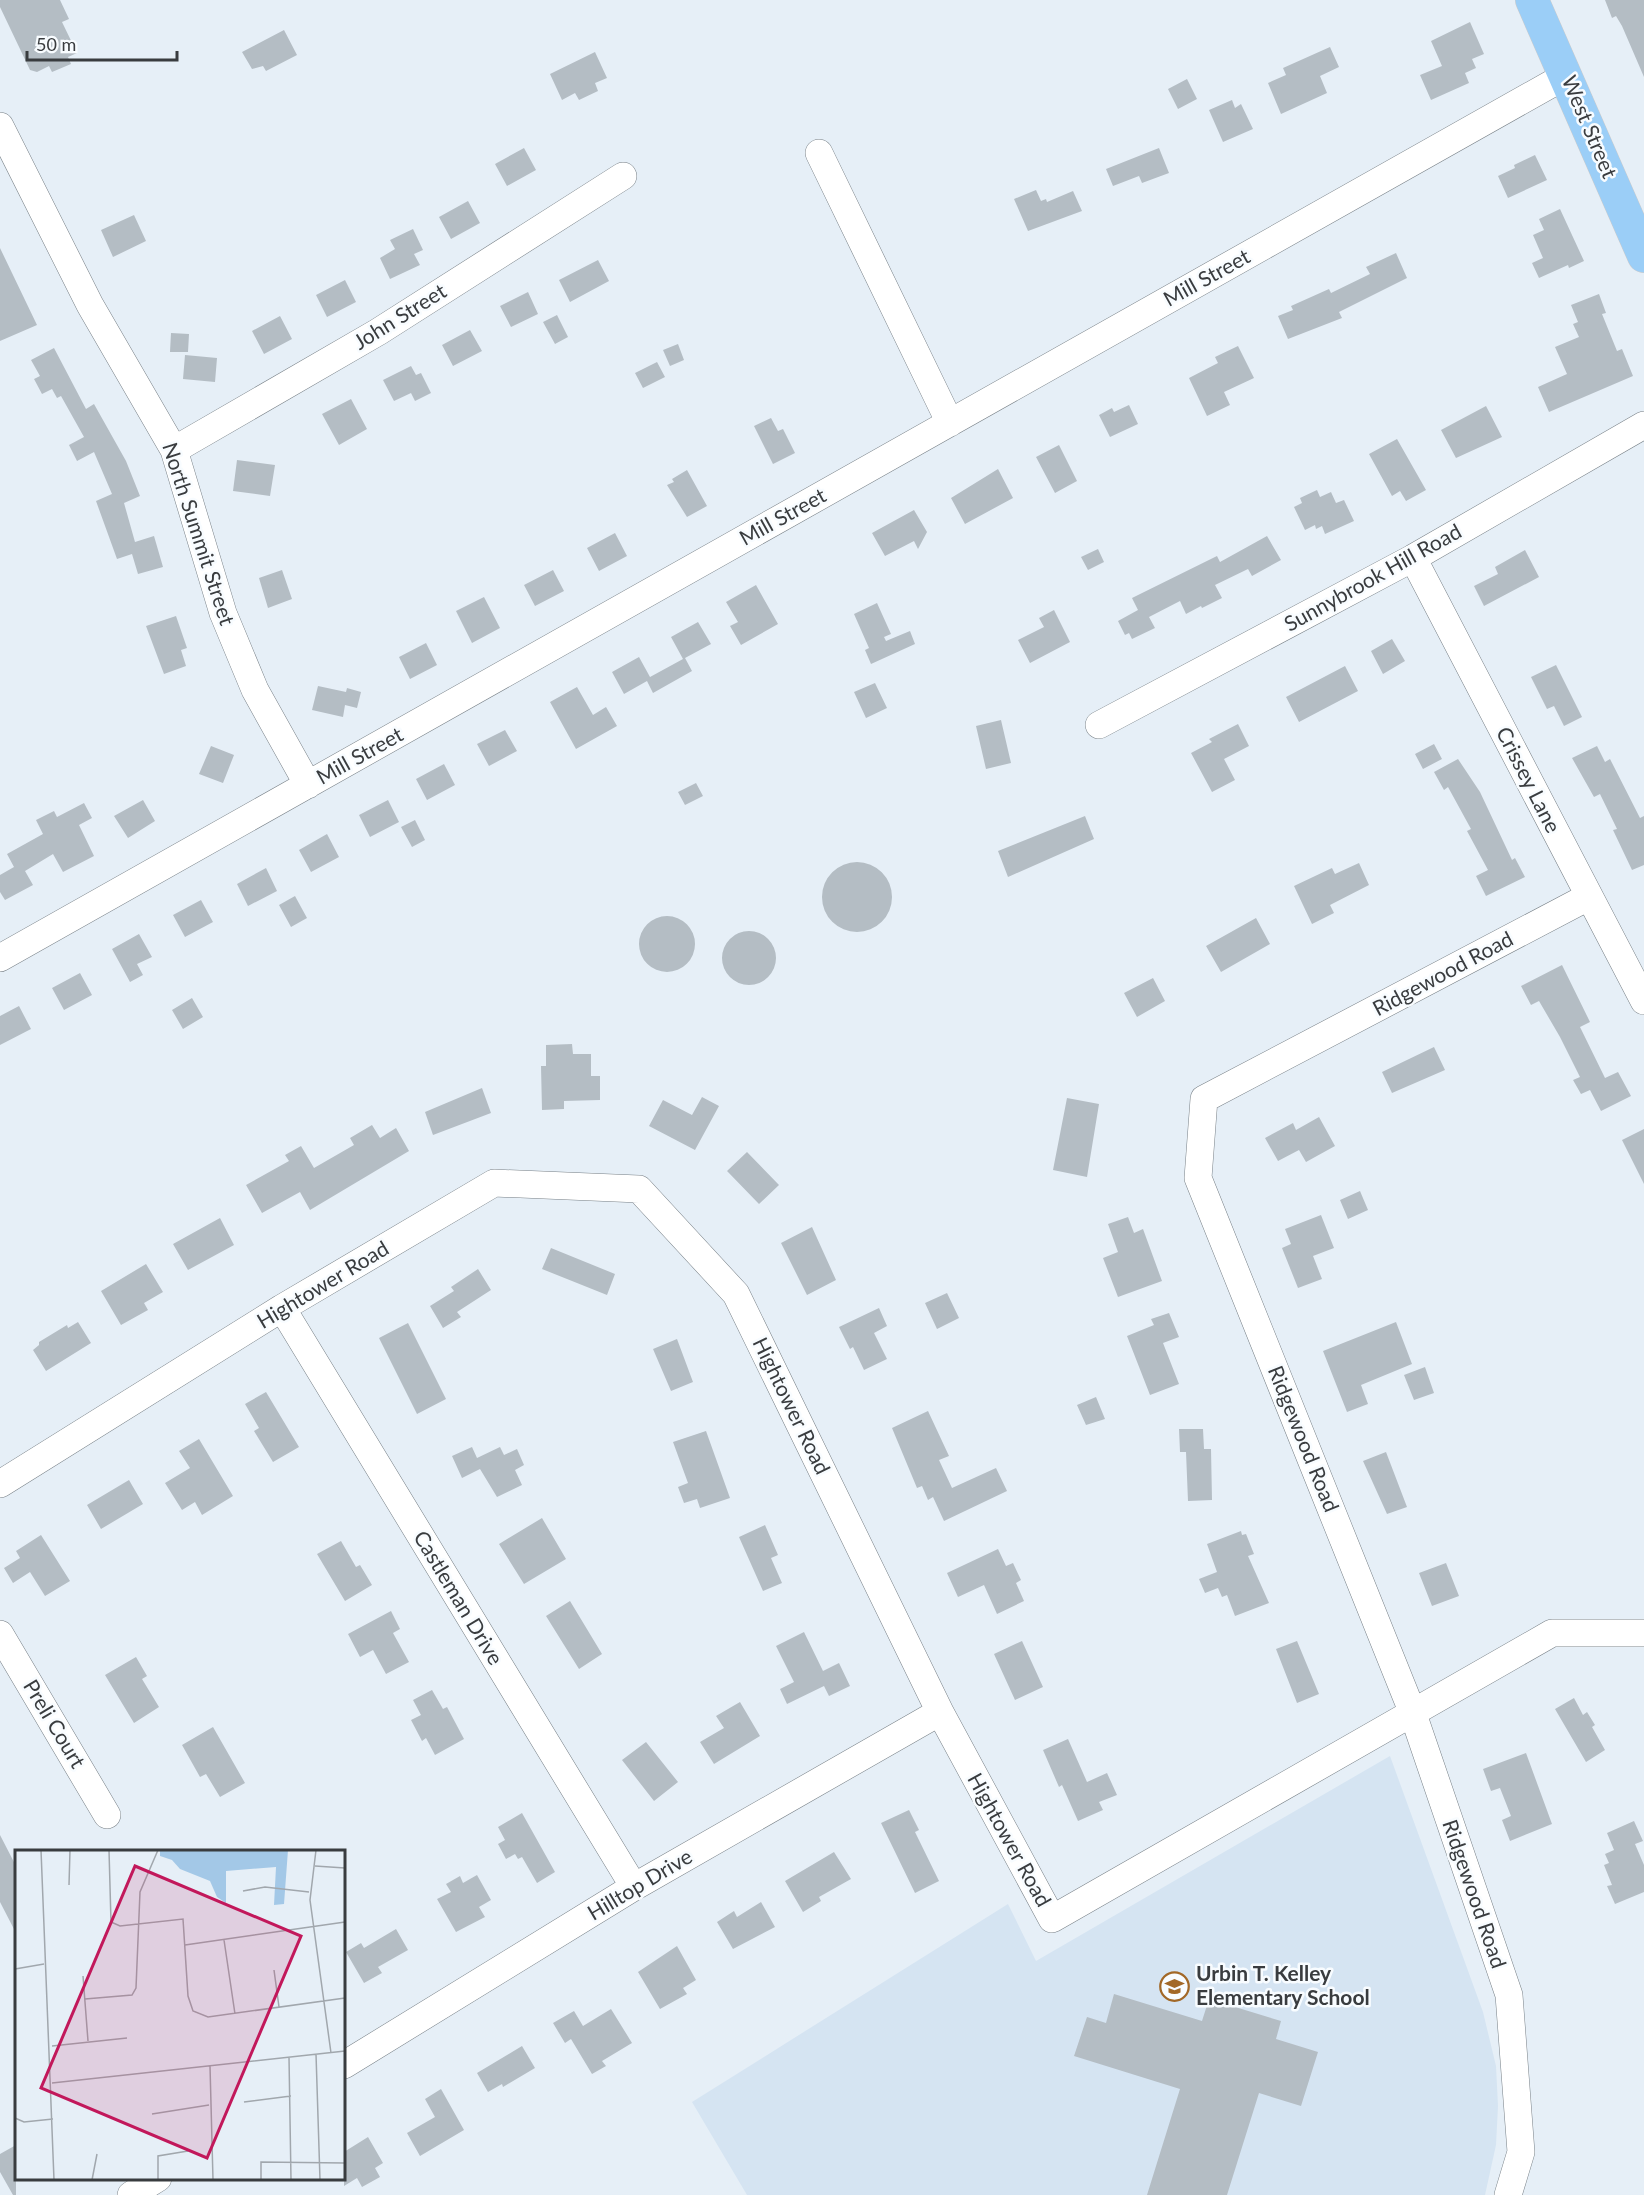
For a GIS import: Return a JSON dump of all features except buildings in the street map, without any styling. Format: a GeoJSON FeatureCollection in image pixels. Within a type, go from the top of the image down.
{"type":"FeatureCollection","features":[{"type":"Feature","properties":{"kind":"main road","name":"West Street"},"geometry":{"type":"LineString","coordinates":[[1532,0],[1567,75],[1644,256]]}},
{"type":"Feature","properties":{"kind":"street","name":"Mill Street"},"geometry":{"type":"LineString","coordinates":[[0,958],[1567,75]]}},
{"type":"Feature","properties":{"kind":"street","name":"North Summit Street"},"geometry":{"type":"LineString","coordinates":[[0,126],[90,305],[174,450],[223,613],[255,690],[308,785]]}},
{"type":"Feature","properties":{"kind":"street"},"geometry":{"type":"LineString","coordinates":[[819,153],[950,423]]}},
{"type":"Feature","properties":{"kind":"street","name":"John Street"},"geometry":{"type":"LineString","coordinates":[[174,450],[378,332],[623,176]]}},
{"type":"Feature","properties":{"kind":"street","name":"Sunnybrook Hill Road"},"geometry":{"type":"LineString","coordinates":[[1099,725],[1413,558],[1644,425]]}},
{"type":"Feature","properties":{"kind":"street","name":"Crissey Lane"},"geometry":{"type":"LineString","coordinates":[[1413,558],[1644,1001]]}},
{"type":"Feature","properties":{"kind":"street","name":"Ridgewood Road"},"geometry":{"type":"LineString","coordinates":[[1508,2195],[1521,2152],[1509,1995],[1412,1711],[1198,1178],[1204,1099],[1588,897]]}},
{"type":"Feature","properties":{"kind":"street","name":"Hightower Road"},"geometry":{"type":"LineString","coordinates":[[0,1484],[282,1308],[494,1183],[639,1189],[736,1294],[940,1712],[1052,1919],[1412,1711]]}},
{"type":"Feature","properties":{"kind":"street","name":"Castleman Drive"},"geometry":{"type":"LineString","coordinates":[[282,1308],[634,1887]]}},
{"type":"Feature","properties":{"kind":"street"},"geometry":{"type":"LineString","coordinates":[[1412,1711],[1552,1633],[1644,1633]]}},
{"type":"Feature","properties":{"kind":"street","name":"Preli Court"},"geometry":{"type":"LineString","coordinates":[[0,1634],[107,1815]]}},
{"type":"Feature","properties":{"kind":"street","name":"Hilltop Drive"},"geometry":{"type":"LineString","coordinates":[[345,2064],[634,1887],[940,1712]]}},
{"type":"Feature","properties":{"kind":"street"},"geometry":{"type":"LineString","coordinates":[[130,2195],[155,2180]]}},
{"type":"Feature","properties":{"kind":"shaded area","name":"Urbin T. Kelley Elementary School"},"geometry":{"type":"Polygon","coordinates":[[[1390,1756],[1483,2012],[1496,2066],[1498,2106],[1496,2145],[1485,2195],[747,2195],[692,2102],[1008,1904],[1036,1961],[1390,1756]]]}},
{"type":"Feature","properties":{"kind":"place","name":"Urbin T. Kelley Elementary School"},"geometry":{"type":"Point","coordinates":[1175,1986]}}]}
